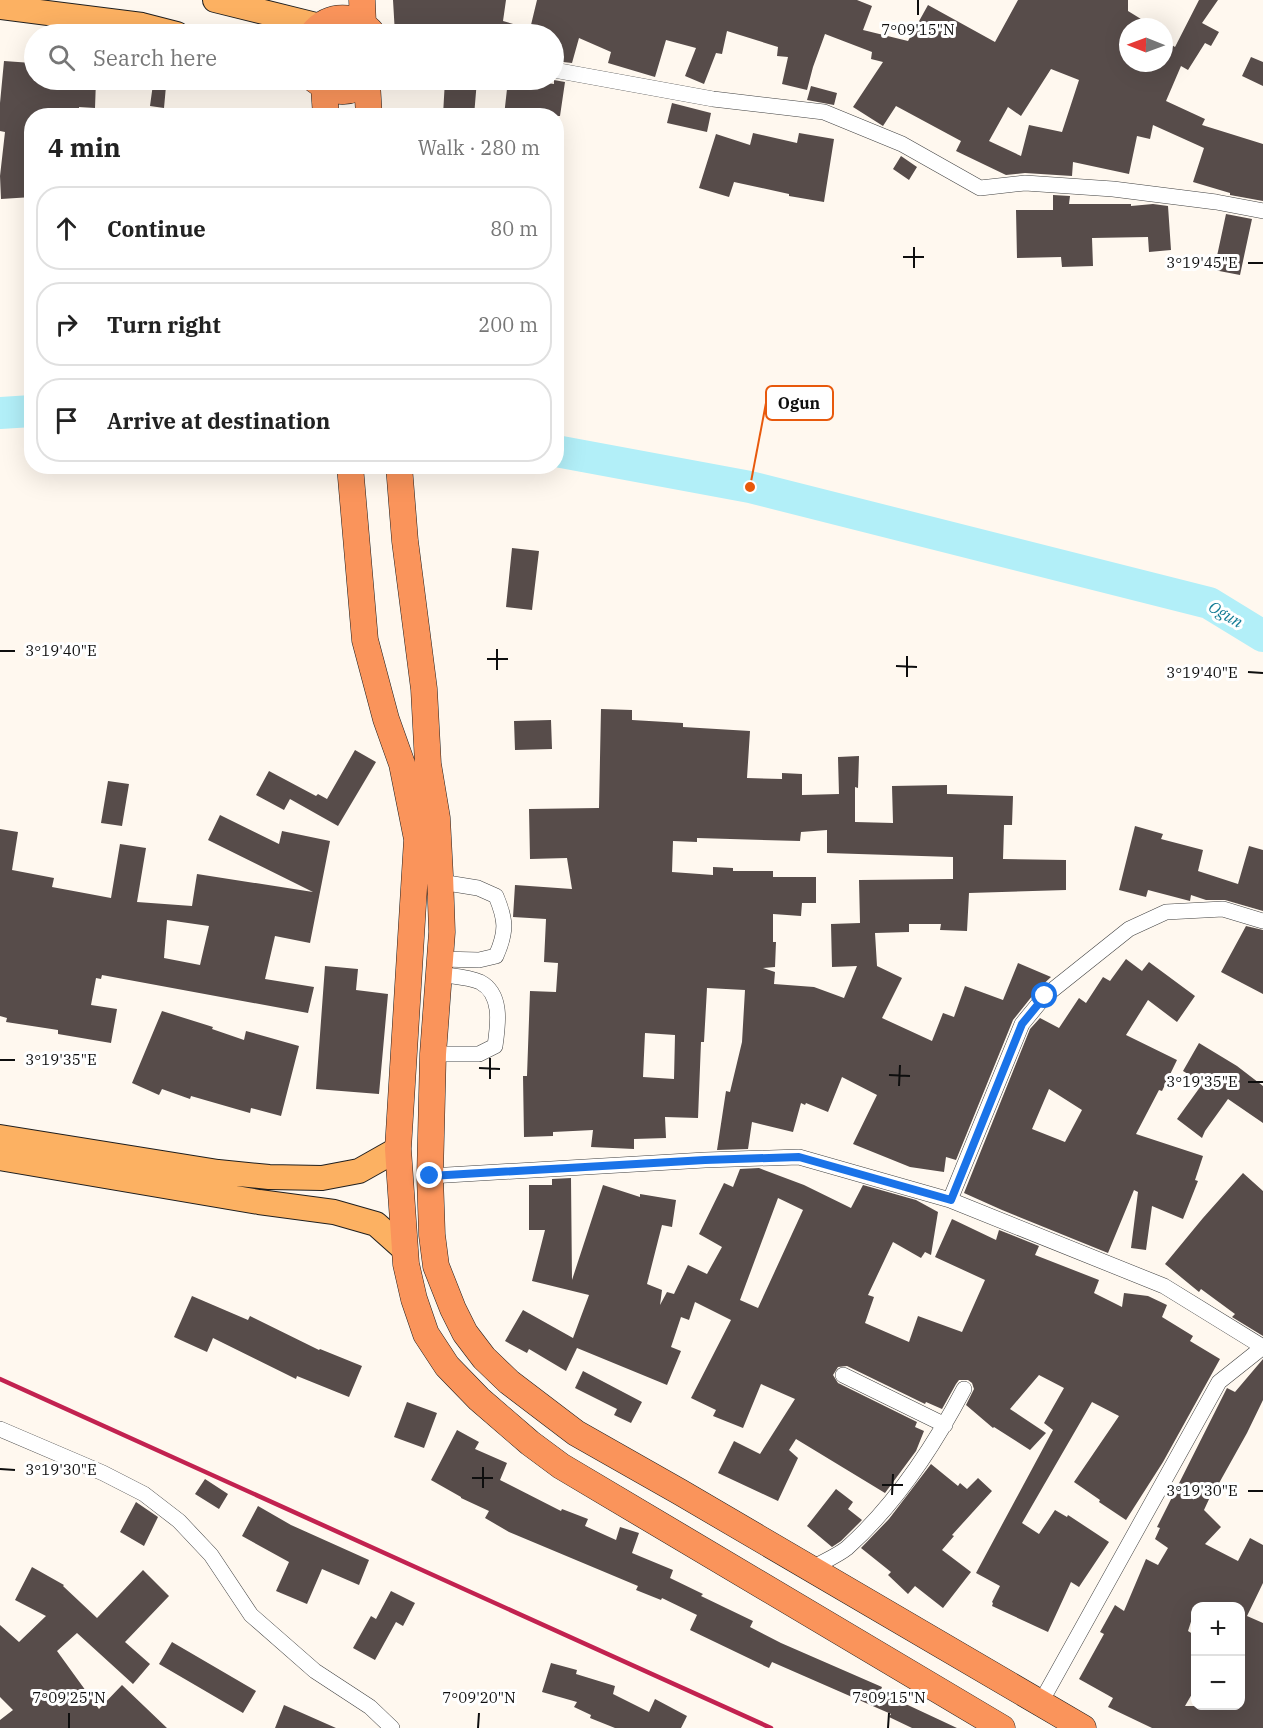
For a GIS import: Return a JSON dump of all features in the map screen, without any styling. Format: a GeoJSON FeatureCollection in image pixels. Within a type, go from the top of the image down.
{"type":"FeatureCollection","features":[{"type":"Feature","properties":{"kind":"highway"},"geometry":{"type":"LineString","coordinates":[[320,21],[339,18],[366,20]]}},
{"type":"Feature","properties":{"kind":"highway"},"geometry":{"type":"LineString","coordinates":[[320,90],[324,108]]}},
{"type":"Feature","properties":{"kind":"highway"},"geometry":{"type":"LineString","coordinates":[[333,90],[347,92],[353,90]]}},
{"type":"Feature","properties":{"kind":"highway"},"geometry":{"type":"LineString","coordinates":[[368,90],[369,108]]}},
{"type":"Feature","properties":{"kind":"highway"},"geometry":{"type":"LineString","coordinates":[[351,474],[365,640],[386,719],[402,764],[417,839],[398,1149],[404,1249],[414,1299],[426,1334],[447,1366],[479,1399],[530,1443],[561,1466],[1002,1728]]}},
{"type":"Feature","properties":{"kind":"highway"},"geometry":{"type":"LineString","coordinates":[[400,474],[405,541],[424,689],[428,764],[437,818],[441,882],[442,932],[433,1054],[430,1176],[432,1235],[436,1266],[465,1333],[484,1358],[509,1382],[576,1433],[1083,1728]]}},
{"type":"Feature","properties":{"kind":"highway"},"geometry":{"type":"LineString","coordinates":[[664,1527],[680,1492]]}},
{"type":"Feature","properties":{"kind":"main road"},"geometry":{"type":"LineString","coordinates":[[215,0],[320,21]]}},
{"type":"Feature","properties":{"kind":"main road"},"geometry":{"type":"LineString","coordinates":[[0,7],[134,24]]}},
{"type":"Feature","properties":{"kind":"main road"},"geometry":{"type":"LineString","coordinates":[[0,1137],[218,1172],[269,1177],[322,1178],[359,1171],[398,1149]]}},
{"type":"Feature","properties":{"kind":"main road"},"geometry":{"type":"LineString","coordinates":[[0,1158],[259,1202],[334,1212],[376,1224],[404,1249]]}},
{"type":"Feature","properties":{"kind":"street"},"geometry":{"type":"LineString","coordinates":[[564,71],[713,99],[824,112],[902,144],[980,188],[1026,183],[1113,189],[1216,202],[1263,211]]}},
{"type":"Feature","properties":{"kind":"street"},"geometry":{"type":"LineString","coordinates":[[439,966],[496,956],[502,941],[504,915],[496,896],[478,888],[441,882]]}},
{"type":"Feature","properties":{"kind":"street"},"geometry":{"type":"LineString","coordinates":[[951,1200],[1022,1024],[1045,996],[1129,929],[1166,912],[1223,909],[1263,921]]}},
{"type":"Feature","properties":{"kind":"street"},"geometry":{"type":"LineString","coordinates":[[433,1054],[479,1054],[495,1046],[499,1021],[495,997],[481,982],[439,966]]}},
{"type":"Feature","properties":{"kind":"street"},"geometry":{"type":"LineString","coordinates":[[430,1176],[705,1160],[799,1157],[951,1200],[1164,1286],[1263,1347],[1219,1382],[1041,1702]]}},
{"type":"Feature","properties":{"kind":"street"},"geometry":{"type":"LineString","coordinates":[[843,1375],[945,1425]]}},
{"type":"Feature","properties":{"kind":"street"},"geometry":{"type":"LineString","coordinates":[[811,1569],[845,1549],[890,1502],[945,1425],[964,1389]]}},
{"type":"Feature","properties":{"kind":"street"},"geometry":{"type":"LineString","coordinates":[[0,1429],[103,1473],[144,1494],[170,1514],[211,1555],[251,1616],[315,1671],[370,1707],[392,1728]]}},
{"type":"Feature","properties":{"kind":"building"},"geometry":{"type":"Polygon","coordinates":[[[393,0],[506,0],[503,21],[513,24],[394,24],[393,0]]]}},
{"type":"Feature","properties":{"kind":"building"},"geometry":{"type":"Polygon","coordinates":[[[537,0],[857,0],[872,6],[863,30],[908,41],[928,5],[995,42],[1018,0],[1128,0],[1128,11],[1139,18],[1119,18],[1119,72],[1173,72],[1173,46],[1175,47],[1199,0],[1218,0],[1202,23],[1219,32],[1211,46],[1205,43],[1188,70],[1181,66],[1166,101],[1205,119],[1202,125],[1263,144],[1263,201],[1230,195],[1230,193],[1193,182],[1204,148],[1153,125],[1150,139],[1137,136],[1129,174],[1073,162],[1072,176],[1025,173],[1006,175],[956,151],[961,141],[896,106],[883,126],[853,107],[883,62],[871,59],[872,52],[825,34],[807,90],[782,84],[788,57],[777,56],[778,47],[727,31],[722,54],[716,53],[704,84],[685,76],[696,48],[666,40],[655,77],[608,63],[611,52],[579,38],[572,63],[564,62],[564,24],[531,24],[537,0]],[[1051,69],[1021,116],[1008,107],[989,141],[1021,156],[1029,125],[1062,132],[1079,80],[1051,69]]]}},
{"type":"Feature","properties":{"kind":"building"},"geometry":{"type":"Polygon","coordinates":[[[1251,57],[1263,62],[1263,86],[1242,76],[1251,57]]]}},
{"type":"Feature","properties":{"kind":"building"},"geometry":{"type":"Polygon","coordinates":[[[4,61],[24,62],[24,90],[96,90],[95,108],[24,108],[24,198],[1,199],[0,176],[5,132],[0,131],[4,61]]]}},
{"type":"Feature","properties":{"kind":"building"},"geometry":{"type":"Polygon","coordinates":[[[811,86],[837,93],[834,105],[807,100],[811,86]]]}},
{"type":"Feature","properties":{"kind":"building"},"geometry":{"type":"Polygon","coordinates":[[[152,90],[166,90],[164,108],[150,106],[152,90]]]}},
{"type":"Feature","properties":{"kind":"building"},"geometry":{"type":"Polygon","coordinates":[[[444,90],[476,90],[475,108],[443,108],[444,90]]]}},
{"type":"Feature","properties":{"kind":"building"},"geometry":{"type":"Polygon","coordinates":[[[507,90],[564,90],[561,108],[505,108],[507,90]]]}},
{"type":"Feature","properties":{"kind":"building"},"geometry":{"type":"Polygon","coordinates":[[[672,103],[711,113],[707,132],[667,123],[672,103]]]}},
{"type":"Feature","properties":{"kind":"building"},"geometry":{"type":"Polygon","coordinates":[[[753,133],[797,143],[799,133],[834,139],[824,202],[734,182],[729,197],[699,188],[716,134],[750,145],[753,133]]]}},
{"type":"Feature","properties":{"kind":"building"},"geometry":{"type":"Polygon","coordinates":[[[901,156],[917,167],[909,180],[893,169],[901,156]]]}},
{"type":"Feature","properties":{"kind":"building"},"geometry":{"type":"Polygon","coordinates":[[[1053,195],[1070,196],[1069,204],[1168,206],[1171,250],[1149,252],[1148,237],[1092,238],[1093,266],[1062,267],[1061,257],[1017,258],[1016,210],[1053,210],[1053,195]]]}},
{"type":"Feature","properties":{"kind":"building"},"geometry":{"type":"Polygon","coordinates":[[[1226,214],[1252,219],[1240,275],[1214,270],[1226,214]]]}},
{"type":"Feature","properties":{"kind":"building"},"geometry":{"type":"Polygon","coordinates":[[[512,548],[539,551],[532,610],[506,607],[512,548]]]}},
{"type":"Feature","properties":{"kind":"building"},"geometry":{"type":"Polygon","coordinates":[[[601,709],[632,710],[632,720],[683,723],[683,727],[750,731],[747,778],[782,779],[782,773],[802,774],[802,795],[839,794],[838,757],[859,756],[858,788],[855,787],[855,822],[893,823],[892,786],[947,785],[947,794],[1013,796],[1012,825],[1004,825],[1003,859],[1066,860],[1066,890],[969,893],[967,931],[940,930],[941,924],[909,924],[909,932],[875,933],[877,966],[902,978],[882,1018],[932,1041],[943,1013],[954,1017],[965,986],[1003,1000],[1018,963],[1051,977],[1037,990],[1013,1020],[956,1160],[946,1157],[944,1172],[910,1167],[853,1144],[877,1095],[842,1077],[828,1112],[801,1103],[793,1132],[752,1122],[748,1149],[717,1150],[726,1091],[730,1092],[742,1042],[745,990],[707,988],[704,1042],[701,1042],[698,1118],[665,1117],[666,1138],[634,1139],[634,1149],[591,1147],[593,1130],[553,1132],[553,1136],[524,1137],[523,1076],[527,1076],[530,991],[556,992],[558,963],[544,962],[546,919],[513,917],[515,885],[572,889],[567,858],[530,859],[529,809],[599,808],[601,709]],[[827,830],[801,832],[800,841],[697,838],[697,842],[673,841],[672,872],[713,875],[713,867],[733,868],[733,871],[773,871],[773,877],[816,877],[816,903],[802,903],[801,916],[773,914],[773,942],[776,942],[775,967],[763,968],[775,972],[774,984],[814,987],[844,998],[857,966],[832,967],[831,924],[860,923],[859,880],[953,879],[953,857],[827,853],[827,830]],[[645,1033],[643,1077],[674,1079],[675,1035],[645,1033]]]}},
{"type":"Feature","properties":{"kind":"building"},"geometry":{"type":"Polygon","coordinates":[[[551,720],[552,749],[515,750],[514,721],[551,720]]]}},
{"type":"Feature","properties":{"kind":"building"},"geometry":{"type":"Polygon","coordinates":[[[355,750],[376,762],[338,826],[290,799],[284,810],[256,795],[269,771],[316,796],[318,794],[327,799],[355,750]]]}},
{"type":"Feature","properties":{"kind":"building"},"geometry":{"type":"Polygon","coordinates":[[[108,781],[129,784],[122,826],[101,823],[108,781]]]}},
{"type":"Feature","properties":{"kind":"building"},"geometry":{"type":"Polygon","coordinates":[[[220,815],[279,844],[282,831],[330,841],[310,943],[275,936],[265,979],[314,987],[308,1013],[102,975],[101,979],[96,978],[91,1005],[117,1009],[111,1043],[58,1034],[58,1030],[6,1022],[7,1018],[0,1016],[0,829],[18,832],[12,870],[54,878],[52,887],[111,898],[120,844],[146,848],[137,902],[192,906],[197,874],[313,892],[208,840],[220,815]],[[167,920],[164,958],[200,965],[209,926],[167,920]]]}},
{"type":"Feature","properties":{"kind":"building"},"geometry":{"type":"Polygon","coordinates":[[[1135,826],[1163,834],[1161,839],[1203,850],[1198,871],[1238,884],[1249,846],[1263,850],[1263,911],[1225,900],[1206,900],[1191,895],[1190,901],[1148,890],[1146,897],[1119,890],[1135,826]]]}},
{"type":"Feature","properties":{"kind":"building"},"geometry":{"type":"Polygon","coordinates":[[[1246,926],[1263,930],[1263,994],[1221,972],[1246,926]]]}},
{"type":"Feature","properties":{"kind":"building"},"geometry":{"type":"Polygon","coordinates":[[[1126,959],[1142,971],[1149,962],[1195,996],[1177,1022],[1148,1000],[1126,1035],[1177,1060],[1162,1091],[1159,1090],[1136,1134],[1203,1156],[1195,1180],[1198,1181],[1183,1219],[1152,1206],[1146,1250],[1131,1248],[1138,1192],[1134,1190],[1108,1253],[964,1193],[1030,1029],[1040,1018],[1059,1028],[1079,998],[1086,1003],[1103,977],[1110,981],[1126,959]],[[1049,1089],[1032,1129],[1065,1142],[1082,1110],[1049,1089]]]}},
{"type":"Feature","properties":{"kind":"building"},"geometry":{"type":"Polygon","coordinates":[[[325,966],[358,969],[356,990],[388,994],[379,1094],[316,1089],[325,966]]]}},
{"type":"Feature","properties":{"kind":"building"},"geometry":{"type":"Polygon","coordinates":[[[162,1011],[213,1027],[212,1029],[244,1040],[246,1031],[299,1046],[281,1116],[251,1108],[250,1113],[191,1096],[190,1099],[162,1089],[159,1095],[132,1083],[162,1011]]]}},
{"type":"Feature","properties":{"kind":"building"},"geometry":{"type":"Polygon","coordinates":[[[1199,1043],[1237,1066],[1263,1086],[1263,1123],[1228,1099],[1202,1138],[1177,1119],[1203,1083],[1183,1071],[1199,1043]]]}},
{"type":"Feature","properties":{"kind":"building"},"geometry":{"type":"Polygon","coordinates":[[[759,1168],[804,1185],[851,1208],[863,1185],[916,1200],[938,1212],[931,1255],[925,1252],[921,1258],[893,1242],[868,1295],[874,1297],[865,1323],[909,1342],[918,1316],[962,1332],[985,1280],[935,1257],[952,1219],[996,1240],[999,1230],[1039,1246],[1035,1255],[1099,1280],[1094,1293],[1122,1307],[1124,1293],[1148,1296],[1167,1305],[1162,1317],[1193,1336],[1190,1341],[1220,1359],[1163,1462],[1126,1520],[1074,1482],[1119,1416],[1092,1402],[1022,1523],[1039,1534],[1055,1510],[1067,1517],[1068,1515],[1109,1542],[1079,1587],[1071,1582],[1048,1632],[992,1606],[1000,1586],[976,1573],[1053,1430],[1044,1423],[1064,1388],[1039,1375],[1010,1409],[1046,1433],[1030,1450],[993,1428],[966,1405],[974,1389],[968,1380],[959,1380],[942,1409],[926,1402],[925,1404],[847,1366],[838,1367],[833,1375],[838,1383],[917,1422],[915,1427],[924,1431],[916,1451],[885,1493],[796,1439],[789,1450],[798,1458],[778,1501],[718,1473],[734,1441],[760,1454],[795,1399],[761,1384],[743,1428],[713,1416],[716,1410],[691,1398],[731,1320],[695,1302],[689,1320],[681,1317],[671,1347],[681,1351],[667,1385],[577,1348],[566,1371],[529,1349],[527,1353],[505,1341],[523,1310],[573,1338],[589,1295],[532,1281],[545,1230],[529,1230],[529,1185],[552,1185],[552,1179],[571,1178],[572,1280],[603,1185],[640,1197],[640,1194],[676,1200],[672,1227],[662,1225],[647,1284],[662,1290],[660,1305],[667,1292],[674,1294],[688,1265],[707,1274],[722,1247],[699,1234],[724,1183],[733,1187],[740,1169],[759,1168]],[[778,1198],[740,1300],[758,1308],[803,1210],[778,1198]]]}},
{"type":"Feature","properties":{"kind":"building"},"geometry":{"type":"Polygon","coordinates":[[[1243,1173],[1263,1191],[1263,1336],[1232,1317],[1235,1314],[1201,1289],[1199,1292],[1165,1264],[1243,1173]]]}},
{"type":"Feature","properties":{"kind":"building"},"geometry":{"type":"Polygon","coordinates":[[[192,1296],[248,1320],[250,1316],[319,1350],[362,1366],[349,1397],[297,1376],[296,1379],[213,1338],[207,1352],[174,1337],[192,1296]]]}},
{"type":"Feature","properties":{"kind":"building"},"geometry":{"type":"Polygon","coordinates":[[[1263,1359],[1263,1400],[1204,1510],[1221,1527],[1205,1544],[1238,1561],[1250,1538],[1263,1545],[1263,1583],[1247,1616],[1263,1623],[1263,1728],[1152,1728],[1108,1707],[1113,1698],[1079,1679],[1104,1634],[1100,1632],[1115,1605],[1124,1611],[1146,1559],[1158,1565],[1168,1548],[1155,1539],[1160,1528],[1157,1527],[1227,1388],[1235,1392],[1263,1359]]]}},
{"type":"Feature","properties":{"kind":"building"},"geometry":{"type":"Polygon","coordinates":[[[583,1371],[642,1402],[631,1423],[614,1415],[617,1409],[575,1388],[583,1371]]]}},
{"type":"Feature","properties":{"kind":"building"},"geometry":{"type":"Polygon","coordinates":[[[407,1402],[437,1413],[424,1448],[394,1437],[407,1402]]]}},
{"type":"Feature","properties":{"kind":"building"},"geometry":{"type":"Polygon","coordinates":[[[457,1430],[479,1442],[475,1449],[507,1463],[500,1480],[561,1511],[562,1509],[588,1519],[585,1526],[616,1540],[620,1527],[639,1533],[632,1553],[673,1570],[670,1578],[753,1621],[750,1627],[882,1687],[880,1692],[957,1728],[912,1728],[889,1717],[891,1714],[772,1662],[769,1668],[690,1630],[697,1615],[662,1598],[661,1600],[636,1590],[638,1586],[509,1532],[485,1518],[489,1511],[431,1480],[457,1430]]]}},
{"type":"Feature","properties":{"kind":"building"},"geometry":{"type":"Polygon","coordinates":[[[931,1464],[958,1486],[960,1483],[967,1489],[978,1478],[992,1491],[952,1535],[954,1536],[942,1550],[971,1572],[943,1608],[915,1586],[908,1594],[888,1575],[891,1572],[861,1548],[889,1519],[931,1464]]]}},
{"type":"Feature","properties":{"kind":"building"},"geometry":{"type":"Polygon","coordinates":[[[205,1479],[228,1494],[219,1509],[195,1494],[205,1479]]]}},
{"type":"Feature","properties":{"kind":"building"},"geometry":{"type":"Polygon","coordinates":[[[836,1489],[853,1502],[848,1509],[862,1520],[832,1547],[807,1526],[836,1489]]]}},
{"type":"Feature","properties":{"kind":"building"},"geometry":{"type":"Polygon","coordinates":[[[136,1502],[158,1517],[144,1546],[120,1532],[136,1502]]]}},
{"type":"Feature","properties":{"kind":"building"},"geometry":{"type":"Polygon","coordinates":[[[258,1506],[291,1525],[369,1560],[359,1585],[322,1569],[307,1604],[276,1591],[289,1562],[242,1536],[258,1506]]]}},
{"type":"Feature","properties":{"kind":"building"},"geometry":{"type":"Polygon","coordinates":[[[32,1567],[64,1585],[97,1618],[143,1570],[169,1596],[125,1642],[150,1664],[133,1684],[77,1633],[57,1651],[99,1709],[122,1685],[167,1728],[0,1728],[0,1720],[13,1710],[0,1697],[0,1625],[19,1642],[46,1616],[15,1600],[32,1567]]]}},
{"type":"Feature","properties":{"kind":"building"},"geometry":{"type":"Polygon","coordinates":[[[391,1591],[415,1603],[403,1626],[396,1622],[375,1660],[353,1648],[371,1616],[376,1619],[391,1591]]]}},
{"type":"Feature","properties":{"kind":"building"},"geometry":{"type":"Polygon","coordinates":[[[172,1642],[256,1691],[243,1713],[159,1664],[172,1642]]]}},
{"type":"Feature","properties":{"kind":"building"},"geometry":{"type":"Polygon","coordinates":[[[551,1663],[577,1670],[576,1674],[615,1686],[613,1694],[649,1712],[655,1699],[687,1716],[681,1728],[615,1728],[590,1718],[591,1715],[574,1707],[577,1702],[542,1692],[551,1663]]]}},
{"type":"Feature","properties":{"kind":"building"},"geometry":{"type":"Polygon","coordinates":[[[284,1705],[336,1728],[275,1728],[284,1705]]]}},
{"type":"Feature","properties":{"kind":"waterway","name":"Ogun"},"geometry":{"type":"LineString","coordinates":[[0,413],[24,412]]}},
{"type":"Feature","properties":{"kind":"waterway","name":"Ogun"},"geometry":{"type":"LineString","coordinates":[[564,452],[750,487],[1209,603],[1263,636]]}},
{"type":"Feature","properties":{"kind":"railway"},"geometry":{"type":"LineString","coordinates":[[0,1379],[771,1728]]}},
{"type":"Feature","properties":{"kind":"place","name":"Ogun"},"geometry":{"type":"Point","coordinates":[750,487]}},
{"type":"Feature","properties":{"kind":"route"},"geometry":{"type":"LineString","coordinates":[[430,1176],[705,1160],[799,1157],[951,1200],[1022,1024],[1045,996]]}}]}
